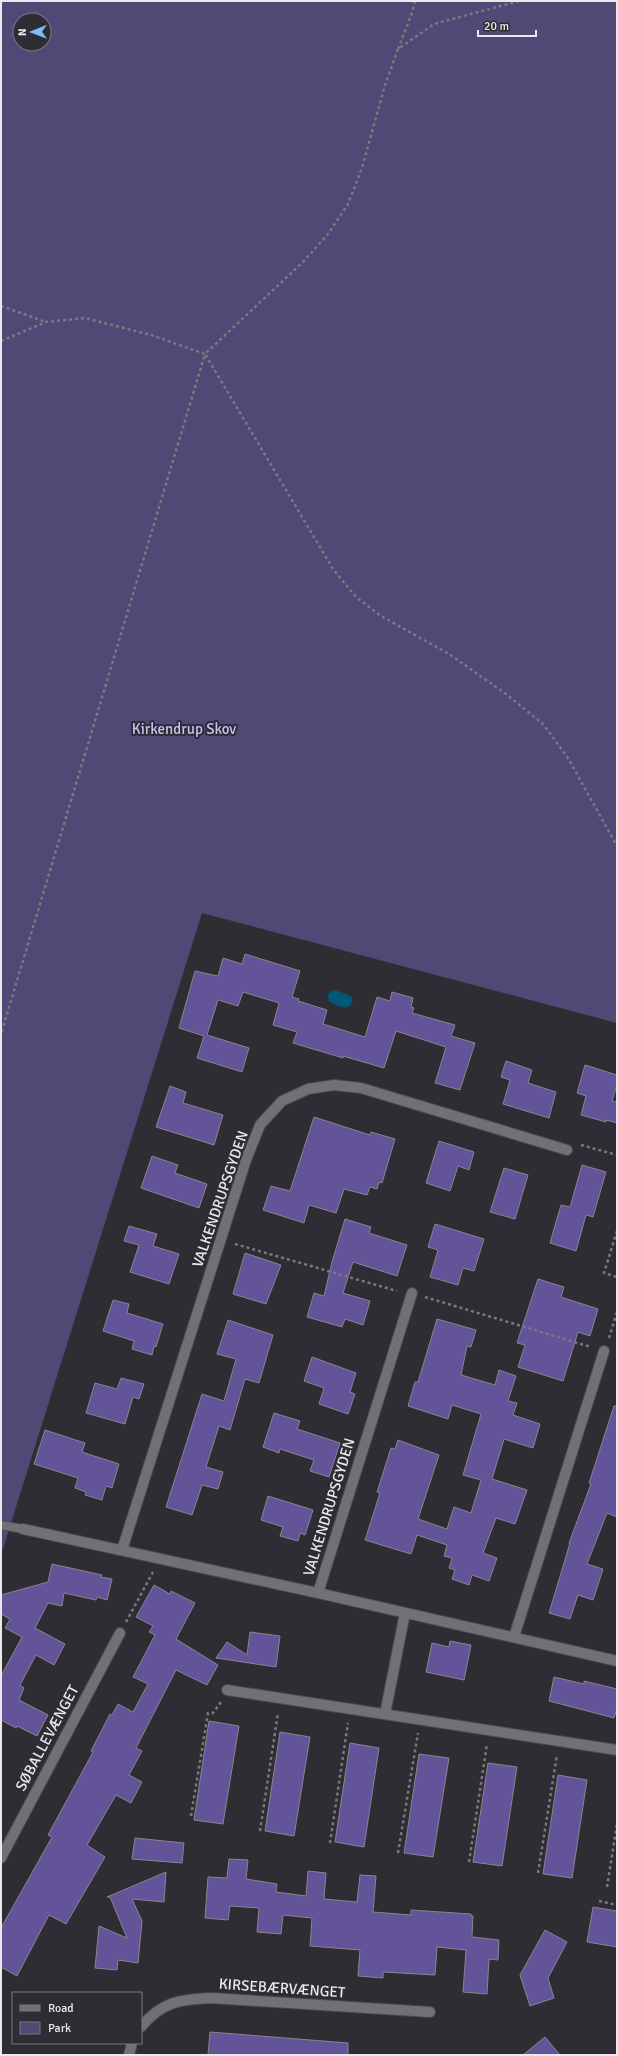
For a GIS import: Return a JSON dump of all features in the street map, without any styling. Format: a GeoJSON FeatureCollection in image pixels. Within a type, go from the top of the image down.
{"type":"FeatureCollection","features":[{"type":"Feature","properties":{"kind":"street","name":"VALKENDRUPSGYDEN"},"geometry":{"type":"LineString","coordinates":[[122,1550],[246,1160],[260,1125],[282,1101],[308,1089],[334,1085],[361,1088],[567,1150]]}},
{"type":"Feature","properties":{"kind":"street","name":"VALKENDRUPSGYDEN"},"geometry":{"type":"LineString","coordinates":[[318,1593],[412,1293]]}},
{"type":"Feature","properties":{"kind":"street"},"geometry":{"type":"LineString","coordinates":[[514,1637],[604,1351]]}},
{"type":"Feature","properties":{"kind":"street","name":"VALKENDRUPSGYDEN"},"geometry":{"type":"LineString","coordinates":[[23,1529],[318,1593],[617,1661]]}},
{"type":"Feature","properties":{"kind":"street"},"geometry":{"type":"LineString","coordinates":[[385,1714],[405,1613]]}},
{"type":"Feature","properties":{"kind":"street","name":"SØBALLEVÆNGET"},"geometry":{"type":"LineString","coordinates":[[1,1858],[120,1633]]}},
{"type":"Feature","properties":{"kind":"street"},"geometry":{"type":"LineString","coordinates":[[227,1690],[617,1750]]}},
{"type":"Feature","properties":{"kind":"street","name":"KIRSEBÆRVÆNGET"},"geometry":{"type":"LineString","coordinates":[[142,2026],[149,2017],[163,2007],[177,2001],[189,1999],[211,1998],[430,2012]]}},
{"type":"Feature","properties":{"kind":"street"},"geometry":{"type":"LineString","coordinates":[[129,2055],[132,2044]]}},
{"type":"Feature","properties":{"kind":"lane","name":"VALKENDRUPSGYDEN"},"geometry":{"type":"LineString","coordinates":[[1,1525],[23,1529]]}},
{"type":"Feature","properties":{"kind":"path"},"geometry":{"type":"LineString","coordinates":[[1,1034],[204,354],[304,261],[328,234],[348,204],[362,168],[384,85],[412,13],[415,1]]}},
{"type":"Feature","properties":{"kind":"path"},"geometry":{"type":"LineString","coordinates":[[398,49],[434,24],[519,1]]}},
{"type":"Feature","properties":{"kind":"path"},"geometry":{"type":"LineString","coordinates":[[1,306],[46,322]]}},
{"type":"Feature","properties":{"kind":"path"},"geometry":{"type":"LineString","coordinates":[[1,341],[27,328],[46,322],[85,318],[151,335],[204,354],[333,569],[356,597],[381,616],[449,654],[506,694],[543,724],[568,758],[617,846]]}},
{"type":"Feature","properties":{"kind":"path"},"geometry":{"type":"LineString","coordinates":[[567,1150],[580,1145],[617,1155]]}},
{"type":"Feature","properties":{"kind":"path"},"geometry":{"type":"LineString","coordinates":[[617,1231],[604,1273],[617,1277]]}},
{"type":"Feature","properties":{"kind":"path"},"geometry":{"type":"LineString","coordinates":[[604,1351],[617,1312]]}},
{"type":"Feature","properties":{"kind":"path"},"geometry":{"type":"LineString","coordinates":[[120,1633],[160,1558]]}},
{"type":"Feature","properties":{"kind":"path"},"geometry":{"type":"LineString","coordinates":[[191,1816],[208,1713],[214,1712],[225,1697],[227,1690]]}},
{"type":"Feature","properties":{"kind":"path"},"geometry":{"type":"LineString","coordinates":[[260,1831],[280,1698]]}},
{"type":"Feature","properties":{"kind":"path"},"geometry":{"type":"LineString","coordinates":[[330,1843],[350,1708]]}},
{"type":"Feature","properties":{"kind":"path"},"geometry":{"type":"LineString","coordinates":[[398,1853],[420,1719]]}},
{"type":"Feature","properties":{"kind":"path"},"geometry":{"type":"LineString","coordinates":[[469,1862],[489,1730]]}},
{"type":"Feature","properties":{"kind":"path"},"geometry":{"type":"LineString","coordinates":[[538,1873],[560,1741]]}},
{"type":"Feature","properties":{"kind":"path"},"geometry":{"type":"LineString","coordinates":[[607,1887],[617,1824]]}},
{"type":"Feature","properties":{"kind":"path"},"geometry":{"type":"LineString","coordinates":[[599,1901],[617,1905]]}},
{"type":"Feature","properties":{"kind":"green space","name":"Kirkendrup Skov"},"geometry":{"type":"Polygon","coordinates":[[[1,1],[617,1],[617,1023],[202,913],[1,1555],[1,1]]]}},
{"type":"Feature","properties":{"kind":"water"},"geometry":{"type":"Polygon","coordinates":[[[335,990],[351,996],[353,1001],[350,1006],[344,1008],[329,1002],[328,995],[331,991],[335,990]]]}},
{"type":"Feature","properties":{"kind":"building"},"geometry":{"type":"Polygon","coordinates":[[[245,954],[300,971],[292,997],[299,999],[298,1001],[327,1010],[323,1024],[365,1037],[377,997],[390,1001],[392,992],[413,998],[411,1007],[414,1008],[412,1013],[455,1025],[451,1036],[475,1043],[460,1090],[435,1083],[446,1047],[396,1031],[384,1068],[343,1056],[343,1058],[293,1043],[297,1032],[273,1025],[279,1003],[243,992],[238,1006],[218,1000],[207,1035],[249,1048],[242,1072],[197,1058],[204,1036],[179,1028],[195,971],[218,976],[223,958],[242,964],[245,954]]]}},
{"type":"Feature","properties":{"kind":"building"},"geometry":{"type":"Polygon","coordinates":[[[506,1061],[532,1070],[528,1083],[556,1092],[549,1118],[503,1104],[510,1080],[501,1077],[506,1061]]]}},
{"type":"Feature","properties":{"kind":"building"},"geometry":{"type":"Polygon","coordinates":[[[585,1065],[617,1075],[617,1085],[612,1101],[617,1102],[617,1123],[606,1120],[606,1122],[581,1115],[586,1096],[577,1093],[585,1065]]]}},
{"type":"Feature","properties":{"kind":"building"},"geometry":{"type":"Polygon","coordinates":[[[170,1086],[186,1092],[183,1103],[223,1115],[214,1145],[156,1127],[170,1086]]]}},
{"type":"Feature","properties":{"kind":"building"},"geometry":{"type":"Polygon","coordinates":[[[314,1117],[370,1135],[371,1132],[395,1139],[382,1183],[379,1182],[377,1189],[370,1187],[367,1195],[344,1189],[336,1213],[309,1205],[304,1223],[263,1210],[271,1186],[290,1191],[314,1117]]]}},
{"type":"Feature","properties":{"kind":"building"},"geometry":{"type":"Polygon","coordinates":[[[439,1141],[474,1152],[469,1170],[458,1166],[450,1191],[426,1183],[439,1141]]]}},
{"type":"Feature","properties":{"kind":"building"},"geometry":{"type":"Polygon","coordinates":[[[152,1156],[178,1165],[175,1173],[207,1184],[199,1208],[141,1188],[152,1156]]]}},
{"type":"Feature","properties":{"kind":"building"},"geometry":{"type":"Polygon","coordinates":[[[582,1165],[606,1172],[593,1217],[586,1215],[576,1251],[550,1243],[561,1205],[570,1207],[582,1165]]]}},
{"type":"Feature","properties":{"kind":"building"},"geometry":{"type":"Polygon","coordinates":[[[504,1168],[528,1175],[515,1219],[490,1212],[504,1168]]]}},
{"type":"Feature","properties":{"kind":"building"},"geometry":{"type":"Polygon","coordinates":[[[345,1219],[371,1227],[369,1233],[407,1245],[397,1276],[353,1262],[343,1293],[370,1301],[363,1325],[345,1319],[342,1327],[307,1317],[314,1293],[324,1296],[332,1262],[345,1219]]]}},
{"type":"Feature","properties":{"kind":"building"},"geometry":{"type":"Polygon","coordinates":[[[435,1224],[484,1239],[474,1271],[463,1268],[458,1285],[430,1277],[438,1250],[428,1247],[435,1224]]]}},
{"type":"Feature","properties":{"kind":"building"},"geometry":{"type":"Polygon","coordinates":[[[129,1226],[157,1234],[153,1246],[179,1254],[169,1284],[130,1272],[139,1245],[124,1241],[129,1226]]]}},
{"type":"Feature","properties":{"kind":"building"},"geometry":{"type":"Polygon","coordinates":[[[245,1253],[281,1265],[266,1304],[233,1294],[245,1253]]]}},
{"type":"Feature","properties":{"kind":"building"},"geometry":{"type":"Polygon","coordinates":[[[538,1279],[564,1287],[561,1297],[598,1309],[590,1336],[578,1332],[563,1381],[518,1367],[525,1345],[517,1343],[538,1279]]]}},
{"type":"Feature","properties":{"kind":"building"},"geometry":{"type":"Polygon","coordinates":[[[113,1300],[129,1304],[127,1313],[163,1324],[152,1355],[132,1349],[134,1341],[103,1331],[113,1300]]]}},
{"type":"Feature","properties":{"kind":"building"},"geometry":{"type":"Polygon","coordinates":[[[437,1319],[476,1330],[471,1347],[467,1346],[461,1375],[495,1385],[499,1370],[516,1376],[508,1401],[517,1403],[513,1415],[540,1424],[533,1448],[504,1439],[492,1479],[527,1490],[515,1524],[496,1518],[483,1553],[497,1558],[489,1581],[472,1575],[469,1585],[452,1579],[455,1570],[449,1568],[452,1558],[444,1556],[447,1545],[417,1535],[411,1554],[365,1540],[380,1493],[377,1492],[391,1448],[395,1449],[398,1440],[439,1455],[418,1519],[447,1529],[454,1507],[471,1513],[481,1480],[463,1475],[481,1414],[452,1405],[448,1419],[408,1406],[415,1382],[418,1382],[437,1319]]]}},
{"type":"Feature","properties":{"kind":"building"},"geometry":{"type":"Polygon","coordinates":[[[228,1320],[273,1335],[259,1383],[245,1379],[230,1430],[219,1426],[206,1467],[223,1472],[218,1489],[202,1485],[192,1515],[166,1507],[202,1394],[224,1401],[236,1359],[217,1354],[228,1320]]]}},
{"type":"Feature","properties":{"kind":"building"},"geometry":{"type":"Polygon","coordinates":[[[312,1357],[356,1373],[350,1392],[355,1394],[348,1414],[319,1404],[324,1388],[304,1381],[312,1357]]]}},
{"type":"Feature","properties":{"kind":"building"},"geometry":{"type":"Polygon","coordinates":[[[121,1378],[144,1384],[139,1399],[133,1397],[125,1424],[86,1413],[95,1383],[117,1389],[121,1378]]]}},
{"type":"Feature","properties":{"kind":"building"},"geometry":{"type":"Polygon","coordinates":[[[614,1406],[617,1406],[617,1517],[607,1513],[587,1564],[603,1569],[593,1600],[578,1595],[570,1619],[549,1613],[569,1543],[591,1484],[589,1483],[614,1406]]]}},
{"type":"Feature","properties":{"kind":"building"},"geometry":{"type":"Polygon","coordinates":[[[274,1413],[300,1421],[297,1429],[340,1443],[329,1477],[310,1471],[314,1460],[280,1449],[279,1453],[263,1447],[274,1413]]]}},
{"type":"Feature","properties":{"kind":"building"},"geometry":{"type":"Polygon","coordinates":[[[45,1430],[85,1443],[82,1452],[119,1464],[112,1488],[106,1486],[102,1500],[85,1495],[86,1492],[75,1488],[78,1478],[34,1464],[45,1430]]]}},
{"type":"Feature","properties":{"kind":"building"},"geometry":{"type":"Polygon","coordinates":[[[268,1496],[313,1510],[305,1535],[300,1533],[298,1541],[280,1536],[283,1527],[261,1520],[268,1496]]]}},
{"type":"Feature","properties":{"kind":"building"},"geometry":{"type":"Polygon","coordinates":[[[52,1564],[102,1575],[101,1577],[112,1579],[107,1600],[97,1597],[96,1600],[64,1593],[62,1606],[48,1603],[35,1628],[65,1644],[54,1665],[36,1655],[20,1685],[24,1688],[19,1700],[48,1715],[37,1736],[17,1726],[16,1728],[1,1720],[1,1676],[22,1637],[5,1628],[10,1619],[1,1614],[1,1595],[48,1582],[52,1564]]]}},
{"type":"Feature","properties":{"kind":"building"},"geometry":{"type":"Polygon","coordinates":[[[154,1585],[170,1594],[171,1591],[195,1603],[176,1639],[218,1665],[207,1685],[176,1670],[136,1748],[142,1751],[129,1775],[142,1782],[131,1803],[116,1795],[87,1845],[105,1857],[66,1924],[49,1915],[17,1976],[1,1967],[1,1928],[52,1837],[48,1835],[93,1752],[91,1751],[110,1714],[112,1715],[118,1704],[133,1712],[148,1684],[133,1677],[155,1635],[149,1632],[153,1626],[136,1617],[154,1585]]]}},
{"type":"Feature","properties":{"kind":"building"},"geometry":{"type":"Polygon","coordinates":[[[250,1632],[280,1636],[276,1667],[216,1658],[227,1642],[247,1655],[250,1632]]]}},
{"type":"Feature","properties":{"kind":"building"},"geometry":{"type":"Polygon","coordinates":[[[450,1641],[471,1645],[464,1680],[426,1672],[432,1643],[449,1647],[450,1641]]]}},
{"type":"Feature","properties":{"kind":"building"},"geometry":{"type":"Polygon","coordinates":[[[554,1677],[584,1684],[584,1681],[617,1689],[617,1709],[614,1718],[549,1701],[554,1677]]]}},
{"type":"Feature","properties":{"kind":"building"},"geometry":{"type":"Polygon","coordinates":[[[209,1721],[239,1726],[223,1824],[194,1820],[209,1721]]]}},
{"type":"Feature","properties":{"kind":"building"},"geometry":{"type":"Polygon","coordinates":[[[280,1732],[310,1737],[294,1836],[265,1831],[280,1732]]]}},
{"type":"Feature","properties":{"kind":"building"},"geometry":{"type":"Polygon","coordinates":[[[350,1743],[379,1748],[364,1847],[335,1842],[350,1743]]]}},
{"type":"Feature","properties":{"kind":"building"},"geometry":{"type":"Polygon","coordinates":[[[419,1754],[449,1758],[433,1857],[404,1853],[419,1754]]]}},
{"type":"Feature","properties":{"kind":"building"},"geometry":{"type":"Polygon","coordinates":[[[488,1763],[517,1767],[502,1866],[473,1862],[488,1763]]]}},
{"type":"Feature","properties":{"kind":"building"},"geometry":{"type":"Polygon","coordinates":[[[558,1775],[587,1780],[572,1878],[543,1874],[558,1775]]]}},
{"type":"Feature","properties":{"kind":"building"},"geometry":{"type":"Polygon","coordinates":[[[135,1838],[184,1843],[182,1863],[132,1859],[135,1838]]]}},
{"type":"Feature","properties":{"kind":"building"},"geometry":{"type":"Polygon","coordinates":[[[229,1859],[248,1860],[246,1879],[277,1884],[276,1892],[306,1896],[308,1871],[326,1873],[324,1899],[357,1902],[360,1875],[376,1876],[373,1912],[411,1915],[411,1910],[471,1914],[471,1916],[473,1916],[472,1937],[499,1940],[498,1960],[489,1959],[487,1994],[463,1992],[466,1950],[437,1947],[435,1975],[383,1972],[383,1978],[358,1976],[360,1950],[310,1946],[312,1918],[283,1915],[281,1934],[257,1932],[259,1908],[230,1906],[228,1920],[205,1918],[208,1877],[227,1878],[229,1859]]]}},
{"type":"Feature","properties":{"kind":"building"},"geometry":{"type":"Polygon","coordinates":[[[166,1872],[164,1902],[132,1899],[142,1921],[138,1963],[118,1960],[117,1970],[95,1968],[99,1926],[127,1938],[110,1897],[107,1897],[166,1872]]]}},
{"type":"Feature","properties":{"kind":"building"},"geometry":{"type":"Polygon","coordinates":[[[593,1907],[617,1911],[617,1947],[587,1942],[593,1907]]]}},
{"type":"Feature","properties":{"kind":"building"},"geometry":{"type":"Polygon","coordinates":[[[545,1930],[567,1942],[548,1978],[554,1998],[530,2006],[520,1975],[545,1930]]]}},
{"type":"Feature","properties":{"kind":"building"},"geometry":{"type":"Polygon","coordinates":[[[210,2032],[348,2043],[348,2055],[208,2055],[210,2032]]]}},
{"type":"Feature","properties":{"kind":"building"},"geometry":{"type":"Polygon","coordinates":[[[545,2037],[560,2055],[523,2055],[545,2037]]]}}]}
